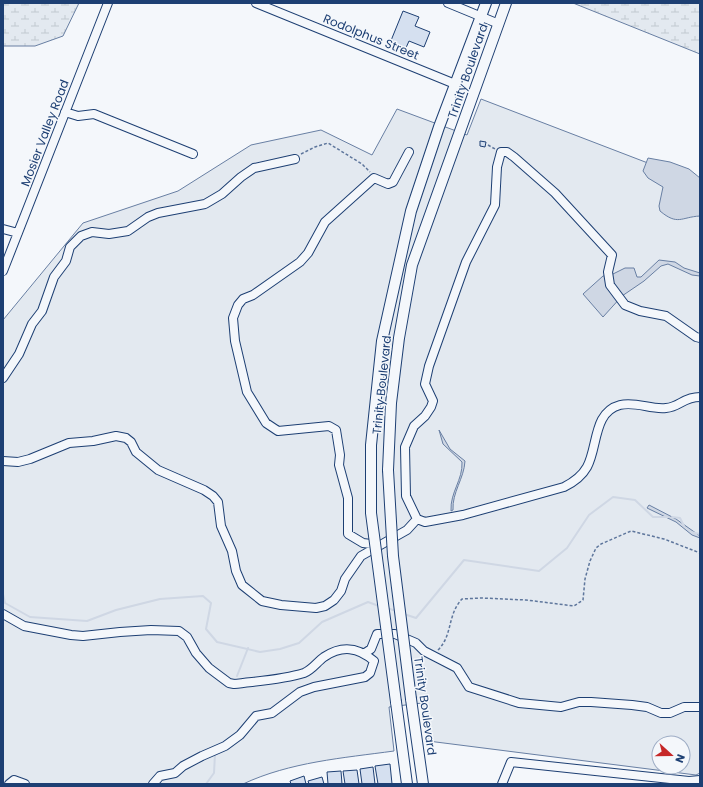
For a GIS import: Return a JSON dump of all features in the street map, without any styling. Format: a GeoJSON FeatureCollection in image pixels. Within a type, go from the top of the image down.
{"type":"FeatureCollection","features":[{"type":"Feature","properties":{"kind":"main road","name":"Trinity Boulevard"},"geometry":{"type":"LineString","coordinates":[[407,784],[370,513],[371,445],[381,349],[390,298],[411,210],[486,3]]}},
{"type":"Feature","properties":{"kind":"main road","name":"Trinity Boulevard"},"geometry":{"type":"LineString","coordinates":[[423,784],[393,556],[388,470],[391,403],[399,338],[412,265],[506,3]]}},
{"type":"Feature","properties":{"kind":"street","name":"Mosier Valley Road"},"geometry":{"type":"LineString","coordinates":[[3,271],[108,3]]}},
{"type":"Feature","properties":{"kind":"street","name":"Rodolphus Street"},"geometry":{"type":"LineString","coordinates":[[256,3],[456,84]]}},
{"type":"Feature","properties":{"kind":"street"},"geometry":{"type":"LineString","coordinates":[[448,3],[499,24]]}},
{"type":"Feature","properties":{"kind":"street"},"geometry":{"type":"LineString","coordinates":[[65,112],[78,116],[94,114],[193,154]]}},
{"type":"Feature","properties":{"kind":"street"},"geometry":{"type":"LineString","coordinates":[[380,545],[363,543],[348,534],[348,498],[339,465],[340,455],[336,430],[329,426],[278,431],[270,426],[257,411],[247,392],[236,341],[233,318],[238,305],[243,299],[253,295],[300,262],[308,253],[325,222],[374,178],[388,184],[394,182],[409,152]]}},
{"type":"Feature","properties":{"kind":"street"},"geometry":{"type":"LineString","coordinates":[[417,520],[406,496],[404,447],[414,426],[431,407],[433,401],[425,384],[429,366],[466,262],[495,205],[496,167],[501,152],[506,152],[514,157],[555,193],[612,255],[608,272],[610,285],[626,305],[640,311],[666,316],[696,337],[700,338]]}},
{"type":"Feature","properties":{"kind":"street"},"geometry":{"type":"LineString","coordinates":[[3,378],[19,354],[32,324],[42,311],[54,277],[66,261],[70,247],[81,236],[92,232],[109,234],[128,231],[148,217],[158,213],[205,204],[222,194],[241,177],[254,168],[295,159]]}},
{"type":"Feature","properties":{"kind":"street"},"geometry":{"type":"LineString","coordinates":[[3,229],[18,233]]}},
{"type":"Feature","properties":{"kind":"street"},"geometry":{"type":"LineString","coordinates":[[417,520],[425,522],[463,515],[564,487],[574,482],[587,466],[600,423],[612,409],[620,405],[630,404],[666,408],[676,406],[688,398],[700,397]]}},
{"type":"Feature","properties":{"kind":"street"},"geometry":{"type":"LineString","coordinates":[[3,461],[18,462],[30,459],[69,443],[93,441],[116,436],[126,438],[136,452],[158,470],[204,490],[213,496],[218,502],[221,526],[232,551],[236,571],[242,585],[258,598],[270,603],[316,608],[325,606],[334,600],[341,591],[345,579],[361,556],[407,530],[413,526],[417,520]]}},
{"type":"Feature","properties":{"kind":"street"},"geometry":{"type":"LineString","coordinates":[[3,614],[24,626],[71,636],[135,631],[179,631],[187,637],[196,653],[209,668],[234,684],[283,678],[304,672],[324,657],[342,650],[358,650],[365,653],[374,661],[370,673],[365,677],[314,686],[300,692],[272,713],[256,716],[240,735],[225,746],[183,766],[175,774],[160,776],[153,784]]}},
{"type":"Feature","properties":{"kind":"street"},"geometry":{"type":"LineString","coordinates":[[365,653],[371,649],[377,634],[390,633],[416,643],[429,654],[457,668],[464,681],[475,690],[519,703],[561,707],[579,702],[591,702],[646,707],[661,713],[670,713],[684,707],[700,707]]}},
{"type":"Feature","properties":{"kind":"street"},"geometry":{"type":"LineString","coordinates":[[502,784],[511,762],[689,781],[700,780]]}},
{"type":"Feature","properties":{"kind":"street"},"geometry":{"type":"LineString","coordinates":[[9,784],[14,780],[25,784]]}},
{"type":"Feature","properties":{"kind":"path"},"geometry":{"type":"LineString","coordinates":[[295,159],[315,147],[328,143],[362,164],[374,178]]}},
{"type":"Feature","properties":{"kind":"path"},"geometry":{"type":"LineString","coordinates":[[429,654],[437,650],[445,643],[454,610],[462,599],[482,598],[526,600],[566,607],[579,604],[583,600],[588,567],[596,548],[601,544],[631,531],[647,534],[700,553]]}},
{"type":"Feature","properties":{"kind":"green space"},"geometry":{"type":"Polygon","coordinates":[[[3,3],[79,3],[63,36],[35,46],[3,46],[3,3]]]}},
{"type":"Feature","properties":{"kind":"green space"},"geometry":{"type":"Polygon","coordinates":[[[573,3],[700,3],[700,54],[573,3]]]}},
{"type":"Feature","properties":{"kind":"green space"},"geometry":{"type":"Polygon","coordinates":[[[481,99],[700,183],[700,773],[696,775],[691,774],[691,735],[651,735],[651,769],[428,741],[422,703],[389,707],[394,751],[298,766],[243,784],[3,784],[3,320],[83,223],[178,191],[251,145],[321,130],[372,155],[397,109],[467,135],[481,99]]]}},
{"type":"Feature","properties":{"kind":"shaded area"},"geometry":{"type":"Polygon","coordinates":[[[648,158],[670,162],[689,169],[700,178],[700,216],[680,220],[666,216],[660,211],[659,206],[663,187],[648,178],[643,171],[648,158]]]}},
{"type":"Feature","properties":{"kind":"shaded area"},"geometry":{"type":"Polygon","coordinates":[[[659,260],[675,262],[684,268],[700,273],[700,276],[692,275],[668,264],[661,266],[644,281],[622,296],[603,317],[583,294],[603,276],[611,275],[625,268],[634,268],[637,277],[641,277],[659,260]]]}},
{"type":"Feature","properties":{"kind":"shaded area"},"geometry":{"type":"Polygon","coordinates":[[[439,430],[450,449],[465,461],[463,474],[454,497],[453,510],[451,511],[452,498],[461,475],[462,462],[443,444],[439,430]]]}},
{"type":"Feature","properties":{"kind":"shaded area"},"geometry":{"type":"Polygon","coordinates":[[[649,505],[676,519],[700,536],[700,538],[692,535],[676,522],[647,508],[649,505]]]}},
{"type":"Feature","properties":{"kind":"building"},"geometry":{"type":"Polygon","coordinates":[[[403,11],[419,17],[415,26],[430,32],[424,47],[409,41],[405,50],[390,43],[403,11]]]}},
{"type":"Feature","properties":{"kind":"building"},"geometry":{"type":"Polygon","coordinates":[[[480,141],[486,142],[485,147],[480,146],[480,141]]]}},
{"type":"Feature","properties":{"kind":"building"},"geometry":{"type":"Polygon","coordinates":[[[390,764],[392,784],[378,784],[375,766],[390,764]]]}},
{"type":"Feature","properties":{"kind":"building"},"geometry":{"type":"Polygon","coordinates":[[[373,767],[375,784],[362,784],[360,769],[373,767]]]}},
{"type":"Feature","properties":{"kind":"building"},"geometry":{"type":"Polygon","coordinates":[[[357,770],[359,784],[345,784],[343,771],[357,770]]]}},
{"type":"Feature","properties":{"kind":"building"},"geometry":{"type":"Polygon","coordinates":[[[341,771],[342,784],[328,784],[327,772],[341,771]]]}},
{"type":"Feature","properties":{"kind":"building"},"geometry":{"type":"Polygon","coordinates":[[[304,776],[306,784],[291,784],[290,781],[304,776]]]}},
{"type":"Feature","properties":{"kind":"building"},"geometry":{"type":"Polygon","coordinates":[[[322,777],[324,784],[309,784],[308,781],[322,777]]]}},
{"type":"Feature","properties":{"kind":"waterway"},"geometry":{"type":"LineString","coordinates":[[404,614],[416,618],[464,560],[539,571],[567,548],[589,515],[613,497],[635,500],[653,517],[668,517]]}},
{"type":"Feature","properties":{"kind":"waterway"},"geometry":{"type":"LineString","coordinates":[[672,517],[680,518],[684,526]]}},
{"type":"Feature","properties":{"kind":"waterway"},"geometry":{"type":"LineString","coordinates":[[691,532],[700,534]]}},
{"type":"Feature","properties":{"kind":"waterway"},"geometry":{"type":"LineString","coordinates":[[3,594],[5,603],[30,617],[87,621],[116,610],[160,599],[203,596],[211,603],[206,629],[217,642],[260,652],[280,649],[299,643],[322,622],[368,602],[379,606]]}},
{"type":"Feature","properties":{"kind":"waterway"},"geometry":{"type":"LineString","coordinates":[[387,608],[396,611]]}},
{"type":"Feature","properties":{"kind":"waterway"},"geometry":{"type":"LineString","coordinates":[[237,676],[248,648]]}},
{"type":"Feature","properties":{"kind":"waterway"},"geometry":{"type":"LineString","coordinates":[[206,784],[214,773],[215,754]]}}]}
